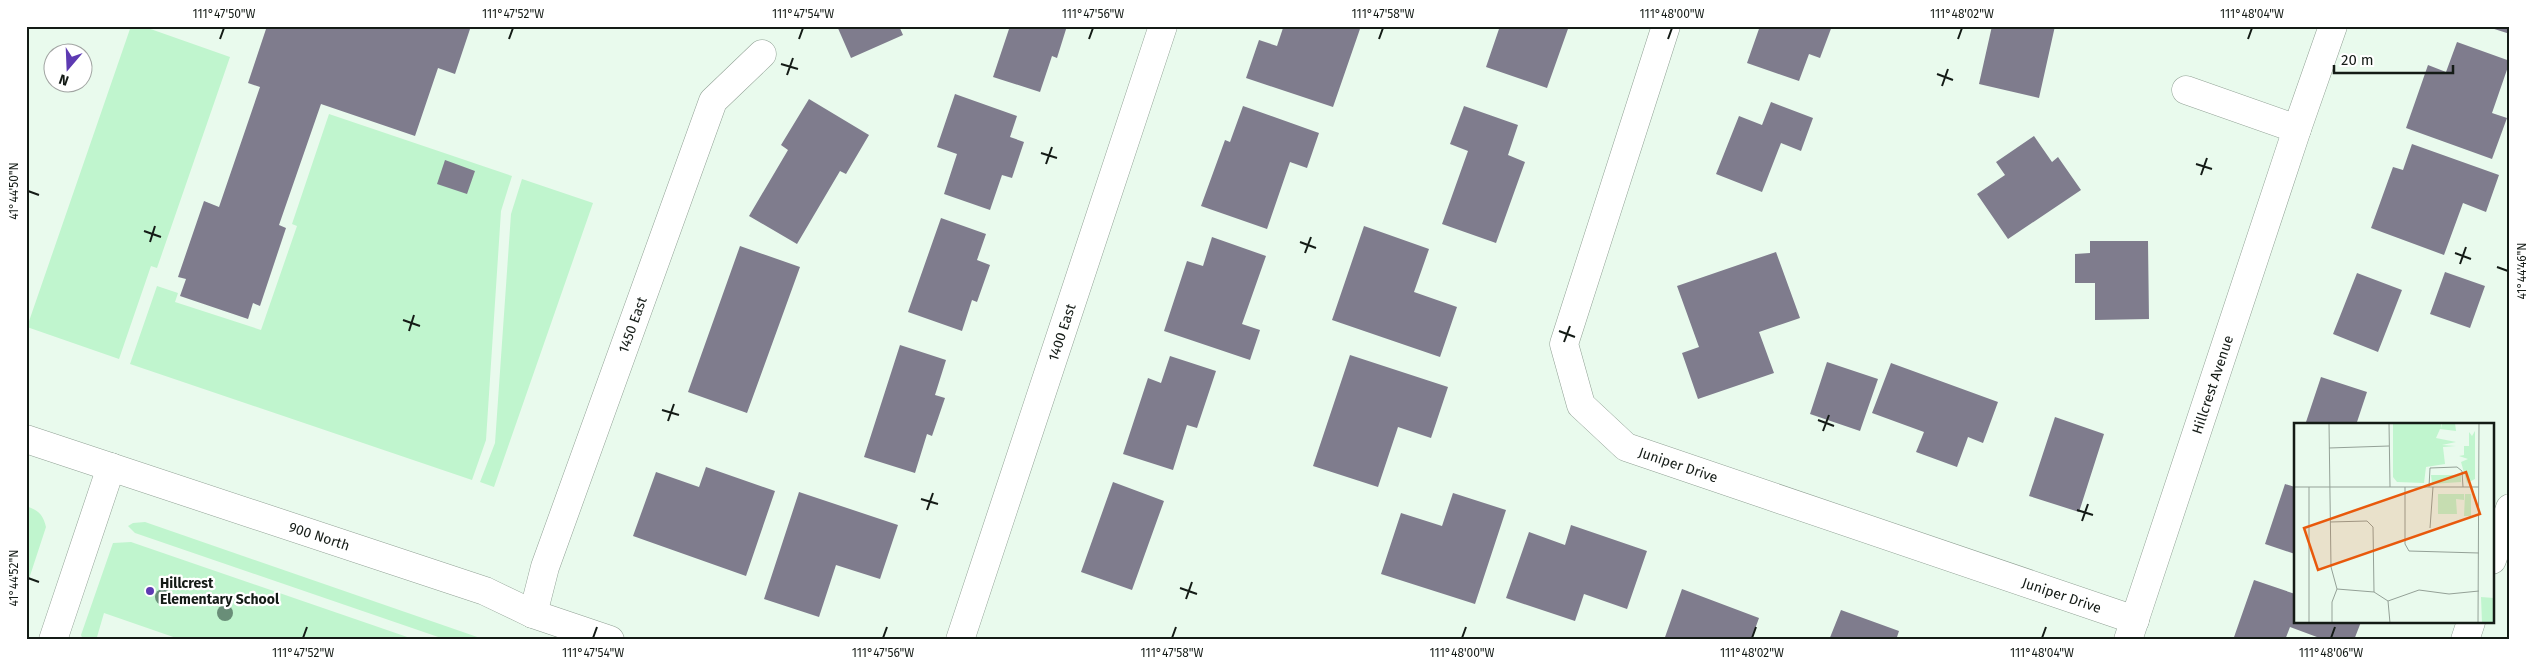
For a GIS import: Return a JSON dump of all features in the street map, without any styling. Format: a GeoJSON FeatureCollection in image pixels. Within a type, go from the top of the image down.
{"type":"FeatureCollection","features":[{"type":"Feature","properties":{"kind":"street","name":"1400 East"},"geometry":{"type":"LineString","coordinates":[[960,640],[1163,26]]}},
{"type":"Feature","properties":{"kind":"street","name":"Juniper Drive"},"geometry":{"type":"LineString","coordinates":[[1666,26],[1564,344],[1581,405],[1626,447],[2132,630]]}},
{"type":"Feature","properties":{"kind":"street","name":"Hillcrest Avenue"},"geometry":{"type":"LineString","coordinates":[[2132,630],[2297,129],[2333,26]]}},
{"type":"Feature","properties":{"kind":"street","name":"1450 East"},"geometry":{"type":"LineString","coordinates":[[533,614],[545,567],[713,101],[762,54]]}},
{"type":"Feature","properties":{"kind":"street"},"geometry":{"type":"LineString","coordinates":[[2186,90],[2297,129]]}},
{"type":"Feature","properties":{"kind":"street","name":"900 North"},"geometry":{"type":"LineString","coordinates":[[26,439],[485,591],[533,614],[596,637]]}},
{"type":"Feature","properties":{"kind":"street"},"geometry":{"type":"LineString","coordinates":[[53,640],[111,467]]}},
{"type":"Feature","properties":{"kind":"street"},"geometry":{"type":"LineString","coordinates":[[2494,554],[2510,508]]}},
{"type":"Feature","properties":{"kind":"street"},"geometry":{"type":"LineString","coordinates":[[2465,640],[2470,624]]}},
{"type":"Feature","properties":{"kind":"green space"},"geometry":{"type":"Polygon","coordinates":[[[131,26],[142,26],[230,57],[157,268],[151,266],[119,359],[27,327],[131,26]]]}},
{"type":"Feature","properties":{"kind":"green space"},"geometry":{"type":"Polygon","coordinates":[[[329,114],[512,176],[501,211],[486,440],[472,480],[130,364],[157,286],[178,293],[175,302],[261,330],[297,226],[292,224],[329,114]]]}},
{"type":"Feature","properties":{"kind":"green space"},"geometry":{"type":"Polygon","coordinates":[[[522,179],[593,203],[494,487],[480,482],[495,443],[511,214],[522,179]]]}},
{"type":"Feature","properties":{"kind":"green space"},"geometry":{"type":"Polygon","coordinates":[[[26,506],[39,513],[46,527],[26,588],[26,506]]]}},
{"type":"Feature","properties":{"kind":"green space"},"geometry":{"type":"Polygon","coordinates":[[[145,522],[486,640],[447,640],[135,533],[128,526],[133,523],[145,522]]]}},
{"type":"Feature","properties":{"kind":"green space","name":"Hillcrest Elementary School"},"geometry":{"type":"Polygon","coordinates":[[[131,542],[416,640],[182,640],[104,613],[97,637],[94,640],[83,640],[81,635],[113,543],[131,542]]]}},
{"type":"Feature","properties":{"kind":"building"},"geometry":{"type":"Polygon","coordinates":[[[267,26],[471,26],[455,74],[438,68],[415,136],[321,104],[279,225],[286,228],[260,306],[253,303],[248,319],[180,296],[186,279],[178,277],[204,201],[219,207],[260,87],[248,83],[267,26]]]}},
{"type":"Feature","properties":{"kind":"building"},"geometry":{"type":"Polygon","coordinates":[[[837,26],[899,26],[903,35],[851,58],[837,26]]]}},
{"type":"Feature","properties":{"kind":"building"},"geometry":{"type":"Polygon","coordinates":[[[1010,26],[1067,26],[1057,58],[1052,56],[1040,92],[993,77],[1010,26]]]}},
{"type":"Feature","properties":{"kind":"building"},"geometry":{"type":"Polygon","coordinates":[[[1280,26],[1361,26],[1333,107],[1246,78],[1259,40],[1277,46],[1283,28],[1280,26]]]}},
{"type":"Feature","properties":{"kind":"building"},"geometry":{"type":"Polygon","coordinates":[[[1500,26],[1569,26],[1547,88],[1486,67],[1500,26]]]}},
{"type":"Feature","properties":{"kind":"building"},"geometry":{"type":"Polygon","coordinates":[[[1760,26],[1832,26],[1820,58],[1809,54],[1799,81],[1747,63],[1760,26]]]}},
{"type":"Feature","properties":{"kind":"building"},"geometry":{"type":"Polygon","coordinates":[[[1992,26],[2055,26],[2039,98],[1979,84],[1992,26]]]}},
{"type":"Feature","properties":{"kind":"building"},"geometry":{"type":"Polygon","coordinates":[[[2510,26],[2510,34],[2488,27],[2510,26]]]}},
{"type":"Feature","properties":{"kind":"building"},"geometry":{"type":"Polygon","coordinates":[[[2457,42],[2510,61],[2492,113],[2507,118],[2492,159],[2406,128],[2428,65],[2446,72],[2457,42]]]}},
{"type":"Feature","properties":{"kind":"building"},"geometry":{"type":"Polygon","coordinates":[[[955,94],[1017,116],[1010,137],[1024,142],[1012,178],[1002,175],[990,210],[944,194],[957,154],[937,147],[955,94]]]}},
{"type":"Feature","properties":{"kind":"building"},"geometry":{"type":"Polygon","coordinates":[[[809,99],[869,135],[846,174],[840,171],[797,244],[749,216],[788,150],[781,145],[809,99]]]}},
{"type":"Feature","properties":{"kind":"building"},"geometry":{"type":"Polygon","coordinates":[[[1771,102],[1813,118],[1801,151],[1781,143],[1762,192],[1716,174],[1739,116],[1762,125],[1771,102]]]}},
{"type":"Feature","properties":{"kind":"building"},"geometry":{"type":"Polygon","coordinates":[[[1243,106],[1319,133],[1307,168],[1290,162],[1267,229],[1201,206],[1225,140],[1230,142],[1243,106]]]}},
{"type":"Feature","properties":{"kind":"building"},"geometry":{"type":"Polygon","coordinates":[[[1464,106],[1518,125],[1508,155],[1525,162],[1496,243],[1442,224],[1468,151],[1450,144],[1464,106]]]}},
{"type":"Feature","properties":{"kind":"building"},"geometry":{"type":"Polygon","coordinates":[[[2034,136],[2052,162],[2058,157],[2081,190],[2008,239],[1977,194],[2005,175],[1996,162],[2034,136]]]}},
{"type":"Feature","properties":{"kind":"building"},"geometry":{"type":"Polygon","coordinates":[[[2412,144],[2499,175],[2486,212],[2463,203],[2444,255],[2371,228],[2393,167],[2403,170],[2412,144]]]}},
{"type":"Feature","properties":{"kind":"building"},"geometry":{"type":"Polygon","coordinates":[[[445,160],[475,171],[467,194],[437,184],[445,160]]]}},
{"type":"Feature","properties":{"kind":"building"},"geometry":{"type":"Polygon","coordinates":[[[941,218],[986,234],[977,260],[990,265],[977,302],[972,300],[962,331],[908,312],[941,218]]]}},
{"type":"Feature","properties":{"kind":"building"},"geometry":{"type":"Polygon","coordinates":[[[1364,226],[1429,249],[1414,292],[1457,307],[1440,357],[1332,320],[1364,226]]]}},
{"type":"Feature","properties":{"kind":"building"},"geometry":{"type":"Polygon","coordinates":[[[1212,237],[1266,256],[1242,324],[1260,330],[1250,360],[1164,331],[1187,261],[1203,266],[1212,237]]]}},
{"type":"Feature","properties":{"kind":"building"},"geometry":{"type":"Polygon","coordinates":[[[2090,241],[2148,241],[2149,319],[2095,320],[2095,283],[2075,283],[2075,254],[2090,253],[2090,241]]]}},
{"type":"Feature","properties":{"kind":"building"},"geometry":{"type":"Polygon","coordinates":[[[740,246],[800,267],[747,413],[688,392],[740,246]]]}},
{"type":"Feature","properties":{"kind":"building"},"geometry":{"type":"Polygon","coordinates":[[[1776,252],[1800,318],[1759,332],[1774,373],[1698,399],[1682,353],[1699,347],[1677,286],[1776,252]]]}},
{"type":"Feature","properties":{"kind":"building"},"geometry":{"type":"Polygon","coordinates":[[[2445,272],[2485,286],[2470,328],[2430,314],[2445,272]]]}},
{"type":"Feature","properties":{"kind":"building"},"geometry":{"type":"Polygon","coordinates":[[[2357,273],[2402,290],[2378,352],[2333,334],[2357,273]]]}},
{"type":"Feature","properties":{"kind":"building"},"geometry":{"type":"Polygon","coordinates":[[[900,345],[946,360],[935,395],[945,398],[932,436],[927,434],[915,473],[864,457],[900,345]]]}},
{"type":"Feature","properties":{"kind":"building"},"geometry":{"type":"Polygon","coordinates":[[[1350,355],[1448,387],[1431,438],[1398,427],[1378,487],[1313,466],[1350,355]]]}},
{"type":"Feature","properties":{"kind":"building"},"geometry":{"type":"Polygon","coordinates":[[[1170,356],[1216,371],[1197,428],[1187,425],[1173,470],[1123,454],[1148,378],[1161,383],[1170,356]]]}},
{"type":"Feature","properties":{"kind":"building"},"geometry":{"type":"Polygon","coordinates":[[[1827,362],[1878,379],[1860,431],[1810,414],[1827,362]]]}},
{"type":"Feature","properties":{"kind":"building"},"geometry":{"type":"Polygon","coordinates":[[[1891,363],[1998,402],[1983,443],[1968,437],[1957,467],[1916,452],[1924,432],[1872,413],[1891,363]]]}},
{"type":"Feature","properties":{"kind":"building"},"geometry":{"type":"Polygon","coordinates":[[[2321,377],[2367,392],[2357,423],[2306,423],[2321,377]]]}},
{"type":"Feature","properties":{"kind":"building"},"geometry":{"type":"Polygon","coordinates":[[[2055,417],[2104,434],[2079,512],[2029,496],[2055,417]]]}},
{"type":"Feature","properties":{"kind":"building"},"geometry":{"type":"Polygon","coordinates":[[[706,467],[775,491],[746,576],[633,536],[656,472],[699,487],[706,467]]]}},
{"type":"Feature","properties":{"kind":"building"},"geometry":{"type":"Polygon","coordinates":[[[1113,482],[1164,501],[1132,590],[1081,572],[1113,482]]]}},
{"type":"Feature","properties":{"kind":"building"},"geometry":{"type":"Polygon","coordinates":[[[2285,484],[2294,487],[2294,554],[2265,544],[2285,484]]]}},
{"type":"Feature","properties":{"kind":"building"},"geometry":{"type":"Polygon","coordinates":[[[799,492],[898,525],[880,579],[836,565],[819,617],[764,599],[799,492]]]}},
{"type":"Feature","properties":{"kind":"building"},"geometry":{"type":"Polygon","coordinates":[[[1453,493],[1506,510],[1475,604],[1381,574],[1401,513],[1442,526],[1453,493]]]}},
{"type":"Feature","properties":{"kind":"building"},"geometry":{"type":"Polygon","coordinates":[[[1571,525],[1647,551],[1627,609],[1584,594],[1575,621],[1506,598],[1529,532],[1565,545],[1571,525]]]}},
{"type":"Feature","properties":{"kind":"building"},"geometry":{"type":"Polygon","coordinates":[[[2254,580],[2294,594],[2294,624],[2360,624],[2354,640],[2325,640],[2290,627],[2285,640],[2233,640],[2254,580]]]}},
{"type":"Feature","properties":{"kind":"building"},"geometry":{"type":"Polygon","coordinates":[[[1682,589],[1759,618],[1751,640],[1664,640],[1682,589]]]}},
{"type":"Feature","properties":{"kind":"building"},"geometry":{"type":"Polygon","coordinates":[[[1841,610],[1899,631],[1896,640],[1829,640],[1841,610]]]}},
{"type":"Feature","properties":{"kind":"place","name":"Hillcrest Elementary School"},"geometry":{"type":"Point","coordinates":[150,591]}}]}
